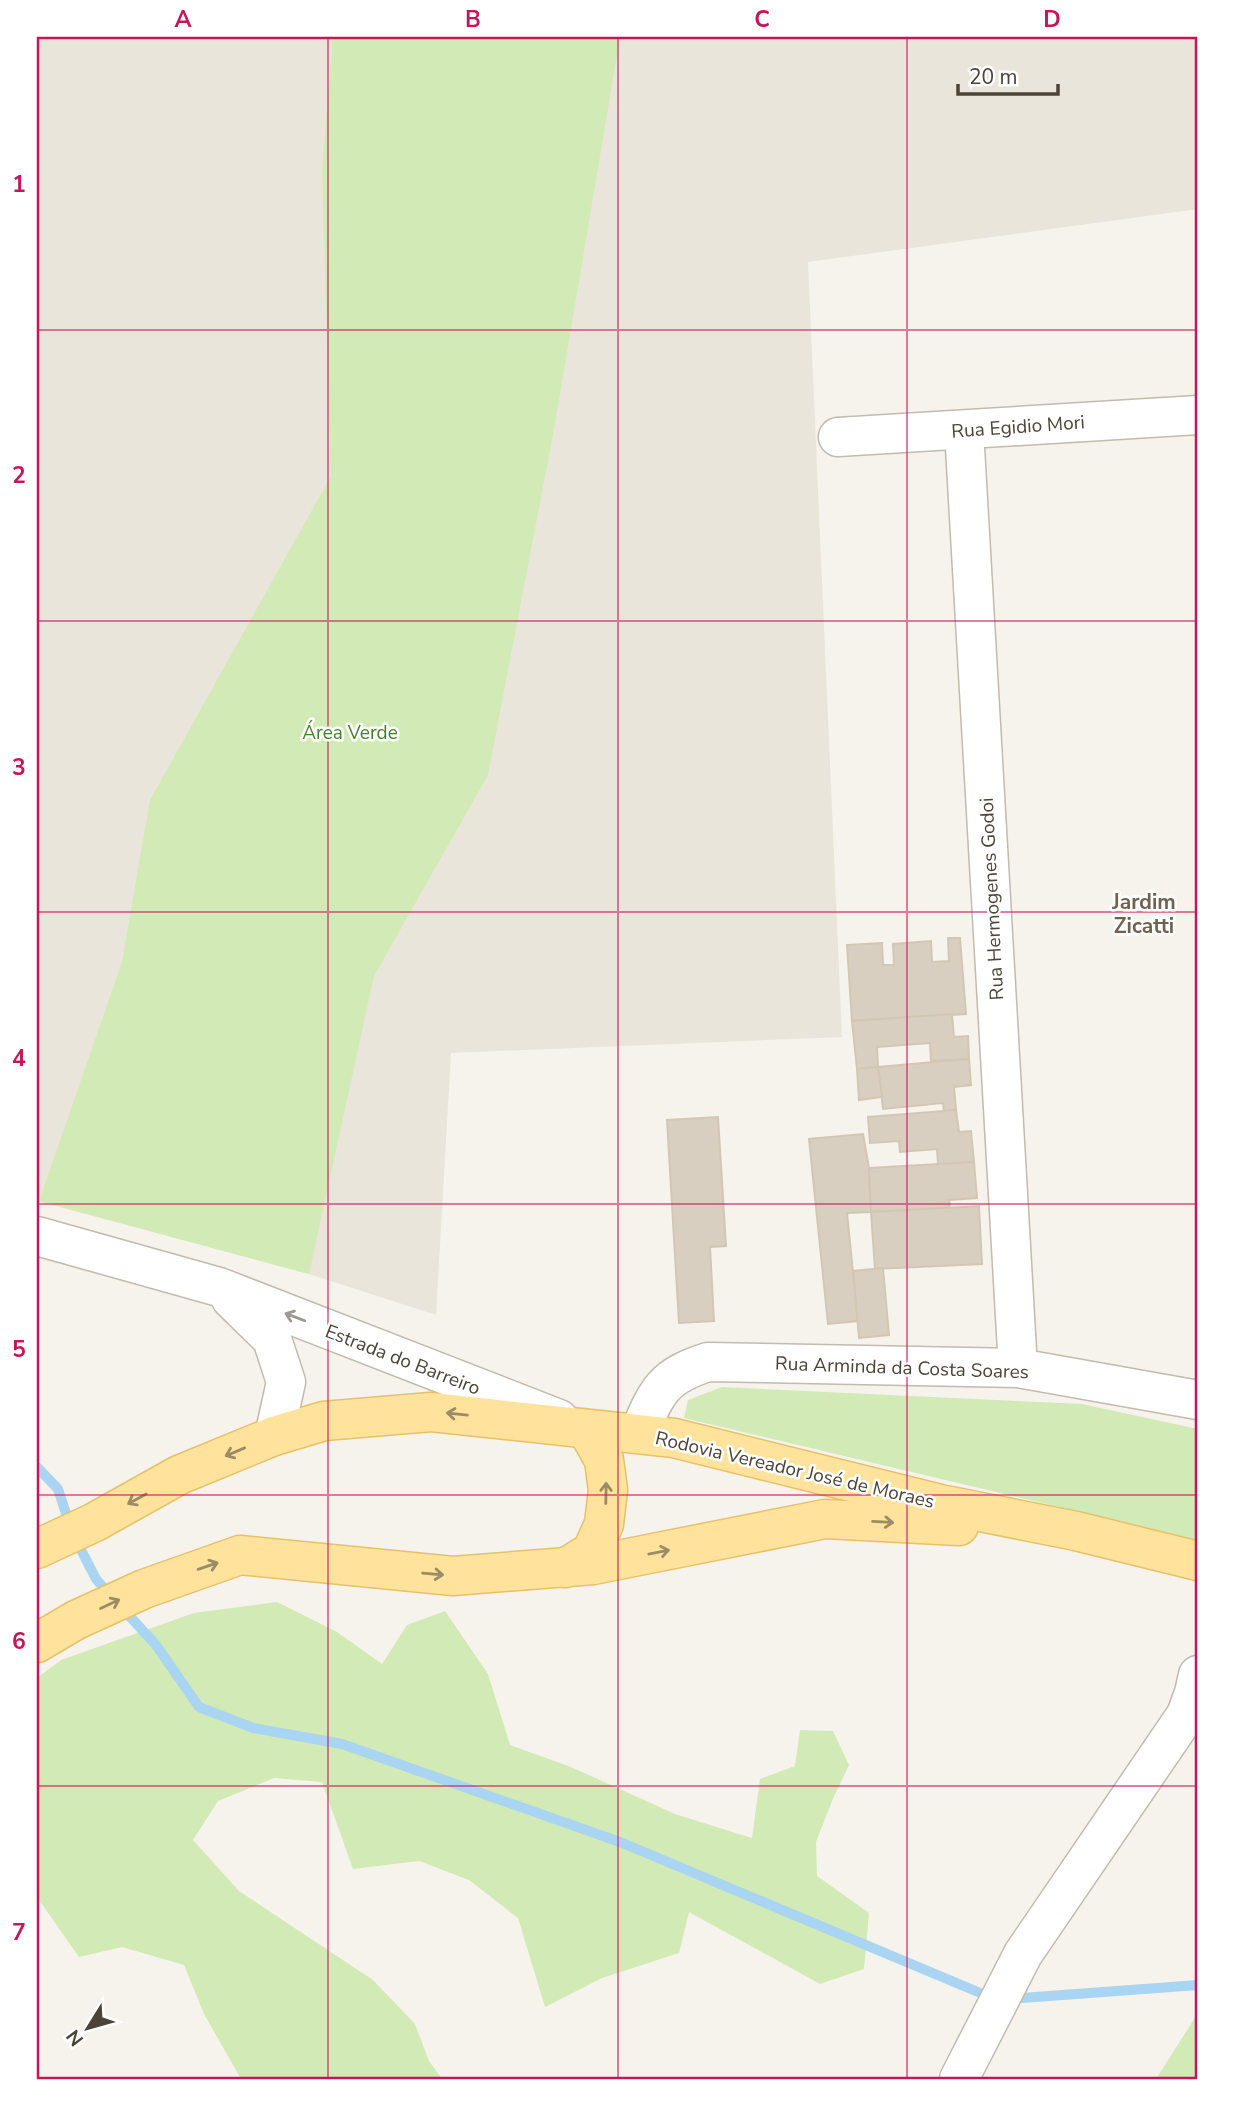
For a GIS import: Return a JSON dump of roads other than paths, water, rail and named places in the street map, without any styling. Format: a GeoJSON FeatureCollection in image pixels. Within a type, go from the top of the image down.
{"type":"FeatureCollection","features":[{"type":"Feature","properties":{"kind":"main road","name":"Rodovia Vereador José de Moraes"},"geometry":{"type":"LineString","coordinates":[[41,1548],[95,1522],[178,1475],[274,1436],[324,1421],[431,1412],[674,1438],[940,1504],[1076,1531],[1198,1561]]}},
{"type":"Feature","properties":{"kind":"main road"},"geometry":{"type":"LineString","coordinates":[[565,1568],[592,1552],[604,1524],[608,1490],[604,1460],[587,1430]]}},
{"type":"Feature","properties":{"kind":"main road"},"geometry":{"type":"LineString","coordinates":[[37,1643],[76,1620],[144,1588],[240,1555],[453,1576],[593,1565],[825,1519],[1076,1531]]}},
{"type":"Feature","properties":{"kind":"street","name":"Rua Egidio Mori"},"geometry":{"type":"LineString","coordinates":[[838,437],[1198,415]]}},
{"type":"Feature","properties":{"kind":"street","name":"Rua Hermogenes Godoi"},"geometry":{"type":"LineString","coordinates":[[964,430],[1018,1368]]}},
{"type":"Feature","properties":{"kind":"street","name":"Estrada do Barreiro"},"geometry":{"type":"LineString","coordinates":[[37,1236],[219,1287],[587,1430]]}},
{"type":"Feature","properties":{"kind":"street","name":"Estrada do Barreiro"},"geometry":{"type":"LineString","coordinates":[[219,1287],[272,1339],[286,1381],[274,1436]]}},
{"type":"Feature","properties":{"kind":"street","name":"Rua Arminda da Costa Soares"},"geometry":{"type":"LineString","coordinates":[[639,1433],[650,1407],[669,1380],[685,1369],[708,1362],[1018,1368],[1198,1400]]}},
{"type":"Feature","properties":{"kind":"street"},"geometry":{"type":"LineString","coordinates":[[960,2079],[1023,1954],[1186,1714],[1198,1675]]}},
{"type":"Feature","properties":{"kind":"waterway"},"geometry":{"type":"LineString","coordinates":[[37,1467],[58,1489],[70,1526]]}},
{"type":"Feature","properties":{"kind":"waterway"},"geometry":{"type":"LineString","coordinates":[[76,1540],[96,1579],[110,1595]]}},
{"type":"Feature","properties":{"kind":"waterway"},"geometry":{"type":"LineString","coordinates":[[123,1609],[156,1645],[199,1707],[253,1728],[342,1744],[620,1842],[978,1992]]}},
{"type":"Feature","properties":{"kind":"waterway"},"geometry":{"type":"LineString","coordinates":[[1022,1998],[1198,1985]]}},
{"type":"Feature","properties":{"kind":"district","name":"Jardim Zicatti"},"geometry":{"type":"Point","coordinates":[1144,914]}},
{"type":"Feature","properties":{"kind":"park label","name":"Área Verde"},"geometry":{"type":"Point","coordinates":[350,732]}}]}
